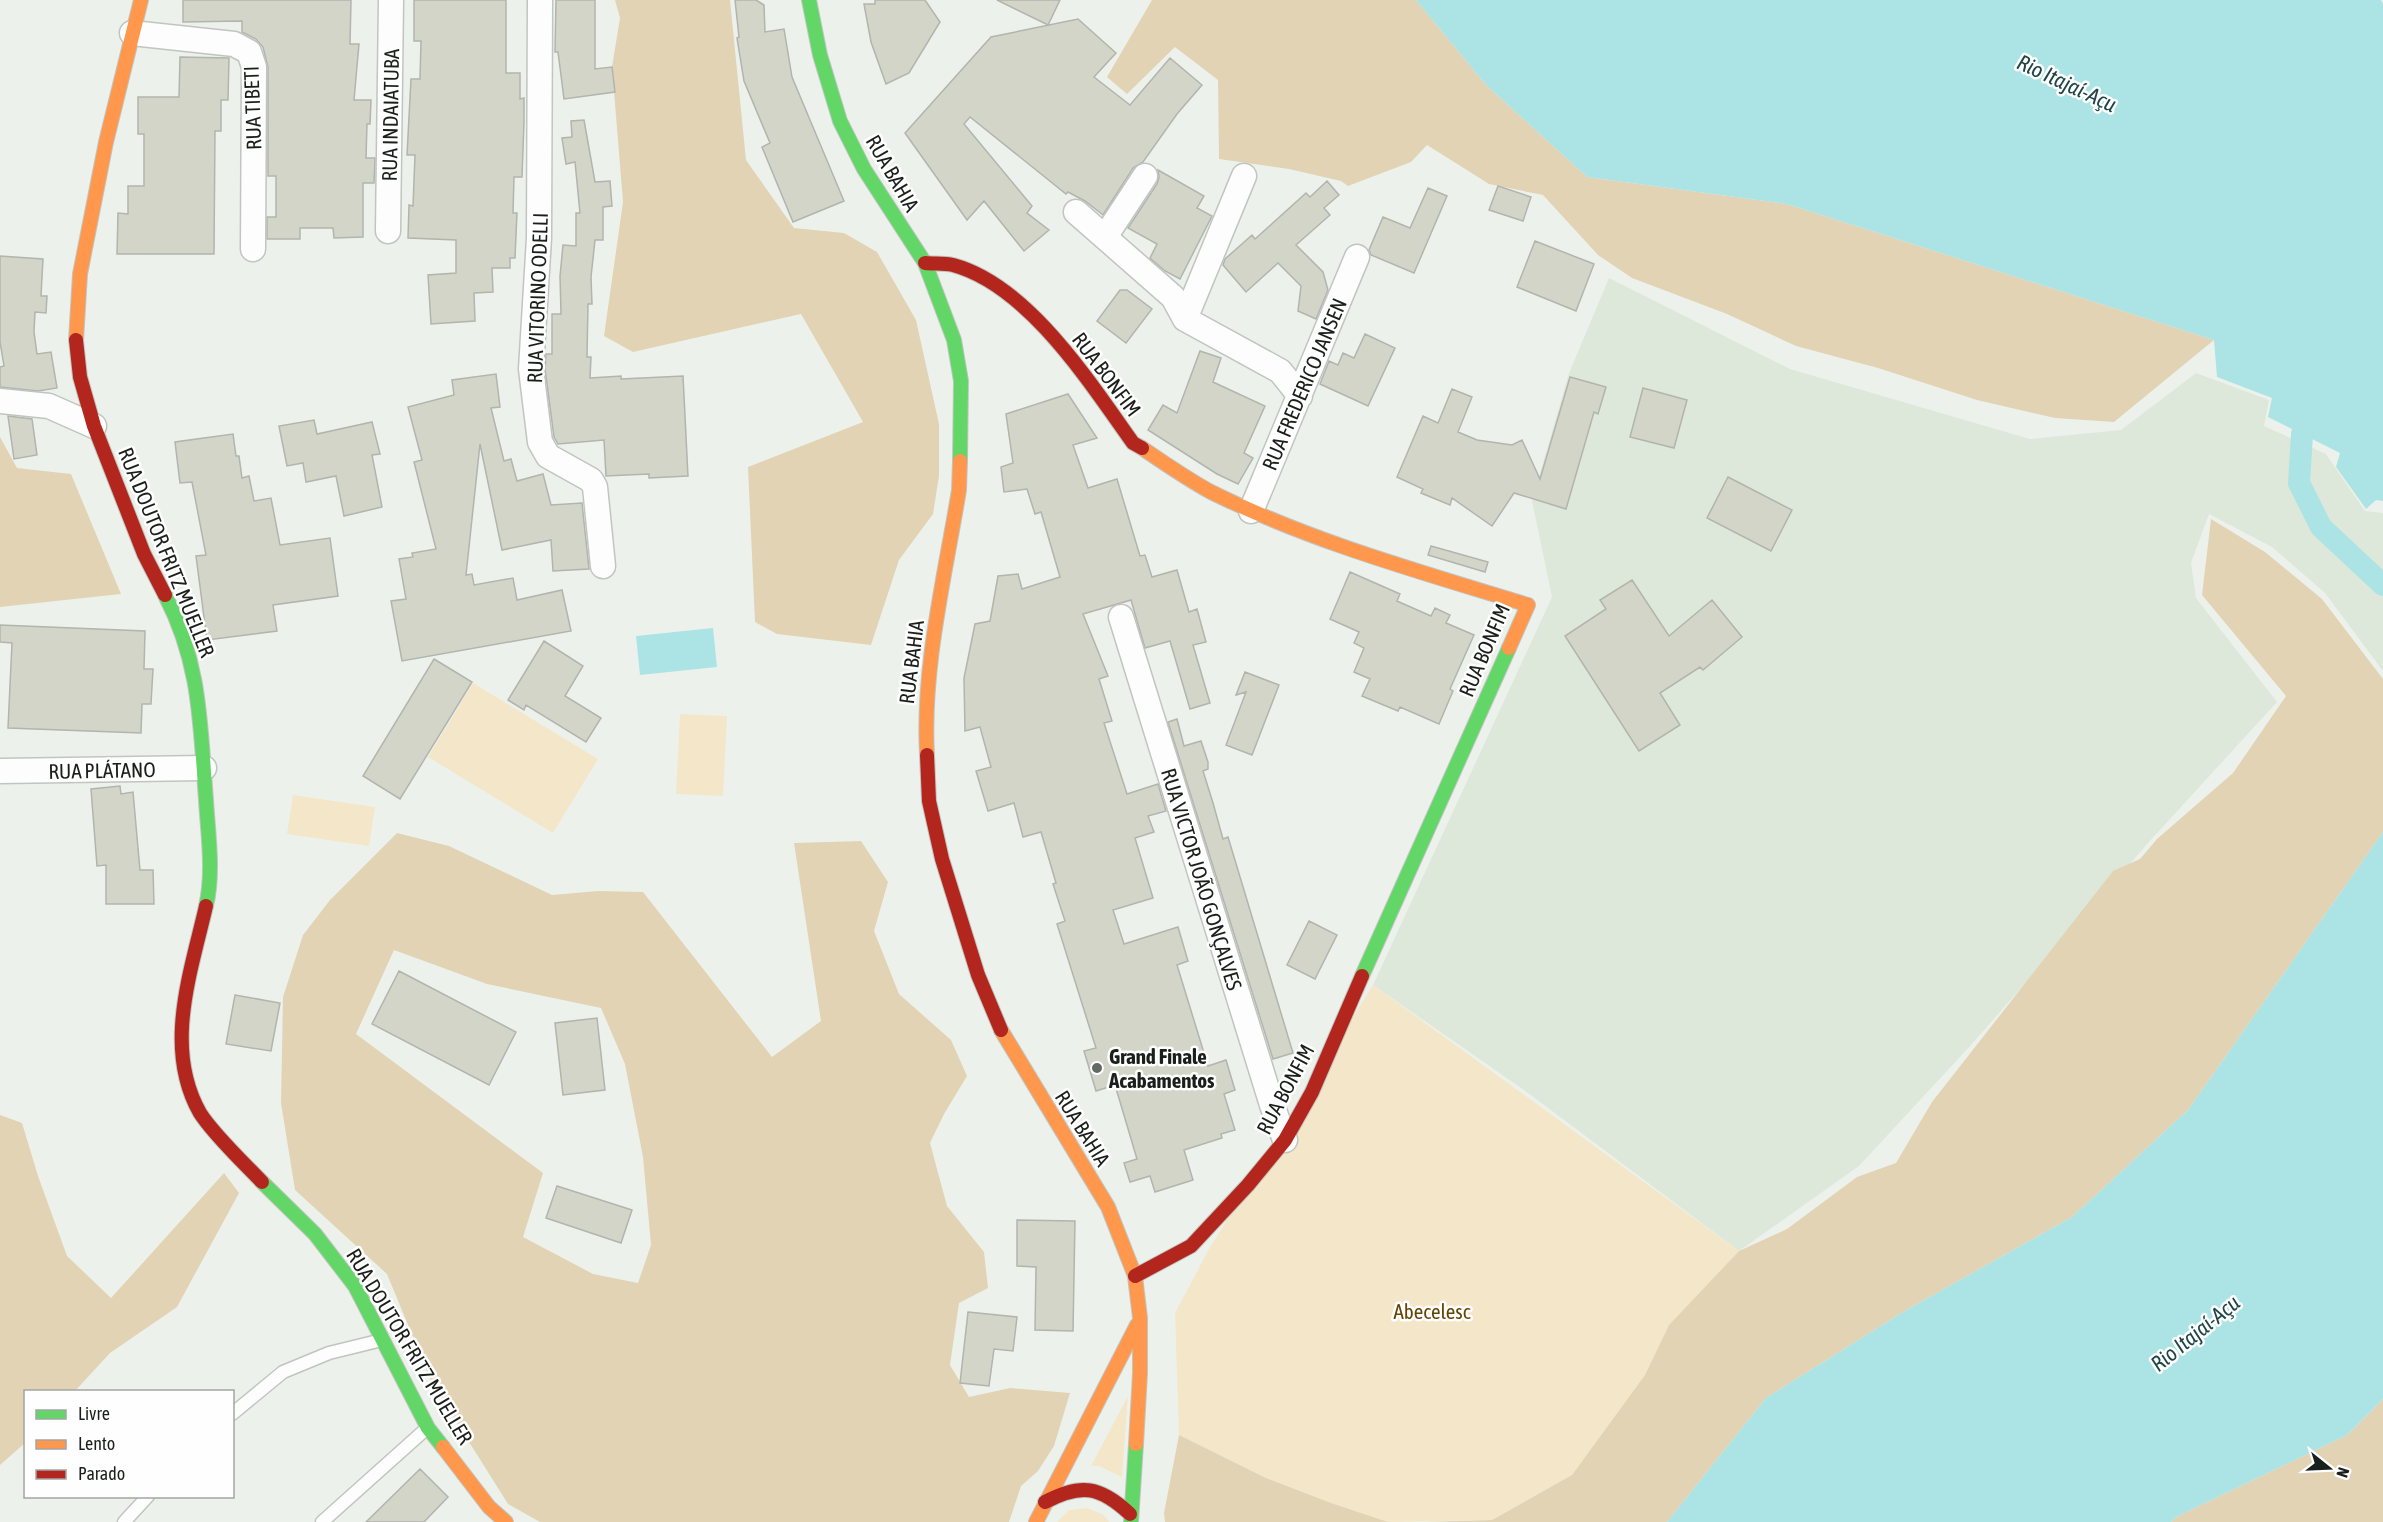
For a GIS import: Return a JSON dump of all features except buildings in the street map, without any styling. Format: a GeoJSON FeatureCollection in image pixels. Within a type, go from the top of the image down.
{"type":"FeatureCollection","features":[{"type":"Feature","properties":{"kind":"street","name":"RUA DOUTOR FRITZ MUELLER"},"geometry":{"type":"LineString","coordinates":[[141,0],[106,142],[80,274],[75,331],[80,377],[94,426],[144,554],[172,608],[190,655],[198,691],[209,846],[209,892],[183,1006],[181,1052],[186,1082],[201,1114],[268,1190],[315,1234],[355,1286],[428,1428],[489,1507],[506,1522]]}},
{"type":"Feature","properties":{"kind":"street","name":"RUA INDAIATUBA"},"geometry":{"type":"LineString","coordinates":[[388,231],[392,0]]}},
{"type":"Feature","properties":{"kind":"street","name":"RUA VITORINO ODELLI"},"geometry":{"type":"LineString","coordinates":[[540,0],[539,238],[531,369],[540,442],[548,456],[591,480],[595,487],[603,566]]}},
{"type":"Feature","properties":{"kind":"street","name":"RUA BAHIA"},"geometry":{"type":"LineString","coordinates":[[809,0],[820,55],[840,121],[864,169],[925,263],[954,340],[961,381],[962,432],[959,490],[931,663],[925,720],[929,801],[942,859],[978,975],[999,1026],[1035,1091],[1108,1208],[1134,1276],[1140,1318],[1140,1373],[1131,1518]]}},
{"type":"Feature","properties":{"kind":"street","name":"RUA TIBETI"},"geometry":{"type":"LineString","coordinates":[[132,33],[234,44],[249,52],[254,67],[253,249]]}},
{"type":"Feature","properties":{"kind":"street"},"geometry":{"type":"LineString","coordinates":[[1105,237],[1145,176]]}},
{"type":"Feature","properties":{"kind":"street"},"geometry":{"type":"LineString","coordinates":[[1185,319],[1244,176]]}},
{"type":"Feature","properties":{"kind":"street"},"geometry":{"type":"LineString","coordinates":[[1076,212],[1173,297],[1185,319],[1281,371],[1299,396]]}},
{"type":"Feature","properties":{"kind":"street","name":"RUA FREDERICO JANSEN"},"geometry":{"type":"LineString","coordinates":[[1251,511],[1357,257]]}},
{"type":"Feature","properties":{"kind":"street","name":"RUA BONFIM"},"geometry":{"type":"LineString","coordinates":[[925,263],[952,265],[980,277],[1023,304],[1079,367],[1133,443],[1208,490],[1251,511],[1358,553],[1528,605],[1312,1092],[1285,1140],[1248,1185],[1191,1246],[1134,1276]]}},
{"type":"Feature","properties":{"kind":"street"},"geometry":{"type":"LineString","coordinates":[[0,401],[49,406],[94,426]]}},
{"type":"Feature","properties":{"kind":"street","name":"RUA VICTOR JOÃO GONÇALVES"},"geometry":{"type":"LineString","coordinates":[[1121,617],[1272,1105],[1285,1140]]}},
{"type":"Feature","properties":{"kind":"street","name":"RUA PLÁTANO"},"geometry":{"type":"LineString","coordinates":[[0,771],[204,768]]}},
{"type":"Feature","properties":{"kind":"street"},"geometry":{"type":"LineString","coordinates":[[1036,1522],[1140,1318]]}},
{"type":"Feature","properties":{"kind":"street"},"geometry":{"type":"LineString","coordinates":[[1045,1503],[1059,1494],[1077,1488],[1097,1490],[1116,1499],[1131,1518]]}},
{"type":"Feature","properties":{"kind":"lane"},"geometry":{"type":"LineString","coordinates":[[234,1412],[283,1372],[329,1353],[382,1340]]}},
{"type":"Feature","properties":{"kind":"lane"},"geometry":{"type":"LineString","coordinates":[[322,1522],[428,1428]]}},
{"type":"Feature","properties":{"kind":"lane"},"geometry":{"type":"LineString","coordinates":[[124,1522],[147,1498]]}},
{"type":"Feature","properties":{"kind":"shaded area"},"geometry":{"type":"Polygon","coordinates":[[[615,0],[730,0],[746,160],[794,228],[844,233],[877,252],[916,320],[939,424],[939,476],[933,514],[899,560],[871,645],[777,634],[755,622],[748,467],[863,422],[801,314],[633,352],[604,336],[623,202],[612,67],[620,18],[615,0]]]}},
{"type":"Feature","properties":{"kind":"shaded area"},"geometry":{"type":"Polygon","coordinates":[[[1152,0],[1416,0],[1486,85],[1587,177],[1787,204],[2214,340],[2114,422],[2055,418],[1977,400],[1878,368],[1796,346],[1727,314],[1632,278],[1598,255],[1543,195],[1489,184],[1427,145],[1411,162],[1348,186],[1341,181],[1289,169],[1219,159],[1218,80],[1175,47],[1127,94],[1107,77],[1152,0]]]}},
{"type":"Feature","properties":{"kind":"shaded area"},"geometry":{"type":"Polygon","coordinates":[[[1609,278],[1790,369],[2030,439],[2121,430],[2196,373],[2269,400],[2264,426],[2326,454],[2365,511],[2383,513],[2383,671],[2325,593],[2272,547],[2209,514],[2191,563],[2196,598],[2277,702],[2149,842],[1971,1045],[1859,1166],[1739,1251],[1528,1093],[1373,985],[1552,597],[1532,501],[1569,373],[1609,278]]]}},
{"type":"Feature","properties":{"kind":"shaded area"},"geometry":{"type":"Polygon","coordinates":[[[0,437],[17,468],[71,474],[121,594],[0,607],[0,437]]]}},
{"type":"Feature","properties":{"kind":"shaded area"},"geometry":{"type":"Polygon","coordinates":[[[2211,519],[2265,552],[2322,599],[2383,679],[2383,832],[2188,1110],[2072,1217],[1903,1312],[1766,1398],[1667,1522],[1426,1522],[1492,1520],[1572,1475],[1645,1375],[1669,1325],[1739,1251],[1787,1229],[1857,1177],[1896,1163],[1932,1102],[2113,871],[2140,859],[2157,839],[2233,773],[2286,696],[2202,595],[2211,519]]]}},
{"type":"Feature","properties":{"kind":"shaded area"},"geometry":{"type":"Polygon","coordinates":[[[397,833],[449,846],[552,895],[598,891],[643,892],[772,1057],[821,1021],[794,843],[861,841],[888,882],[874,931],[899,994],[951,1040],[967,1076],[930,1143],[947,1206],[984,1252],[988,1288],[959,1303],[950,1365],[969,1397],[1010,1388],[1070,1393],[1054,1446],[1038,1471],[1021,1486],[1009,1522],[540,1522],[508,1504],[432,1383],[387,1274],[295,1190],[281,1103],[283,997],[303,935],[330,900],[397,833]],[[394,950],[356,1034],[543,1173],[523,1237],[593,1274],[638,1283],[651,1245],[643,1157],[625,1064],[601,1008],[487,984],[394,950]]]}},
{"type":"Feature","properties":{"kind":"shaded area"},"geometry":{"type":"Polygon","coordinates":[[[0,1115],[22,1123],[38,1176],[67,1256],[111,1298],[224,1173],[239,1193],[177,1307],[110,1353],[76,1390],[24,1390],[24,1444],[0,1465],[0,1115]]]}},
{"type":"Feature","properties":{"kind":"shaded area"},"geometry":{"type":"Polygon","coordinates":[[[2383,1399],[2383,1522],[2171,1522],[2178,1516],[2347,1435],[2383,1399]]]}},
{"type":"Feature","properties":{"kind":"shaded area"},"geometry":{"type":"Polygon","coordinates":[[[1179,1435],[1266,1478],[1388,1522],[1165,1522],[1164,1513],[1179,1435]]]}},
{"type":"Feature","properties":{"kind":"green space"},"geometry":{"type":"Polygon","coordinates":[[[473,683],[598,759],[553,833],[428,757],[473,683]]]}},
{"type":"Feature","properties":{"kind":"green space"},"geometry":{"type":"Polygon","coordinates":[[[680,714],[727,716],[723,796],[676,794],[680,714]]]}},
{"type":"Feature","properties":{"kind":"green space"},"geometry":{"type":"Polygon","coordinates":[[[293,795],[375,807],[369,846],[287,834],[293,795]]]}},
{"type":"Feature","properties":{"kind":"green space","name":"Abecelesc"},"geometry":{"type":"Polygon","coordinates":[[[1373,985],[1739,1251],[1669,1325],[1645,1375],[1572,1475],[1492,1520],[1388,1522],[1266,1478],[1179,1435],[1175,1313],[1209,1249],[1373,985]]]}},
{"type":"Feature","properties":{"kind":"green space"},"geometry":{"type":"Polygon","coordinates":[[[1128,1396],[1122,1477],[1099,1466],[1091,1466],[1128,1396]]]}},
{"type":"Feature","properties":{"kind":"green space"},"geometry":{"type":"Polygon","coordinates":[[[1087,1508],[1104,1515],[1109,1522],[1057,1522],[1069,1510],[1087,1508]]]}},
{"type":"Feature","properties":{"kind":"water","name":"Rio Itajaí-Açu"},"geometry":{"type":"Polygon","coordinates":[[[1416,0],[2381,0],[2383,4],[2383,501],[2376,500],[2366,509],[2336,467],[2340,453],[2268,417],[2272,398],[2217,377],[2214,340],[1787,204],[1587,177],[1486,85],[1416,0]]]}},
{"type":"Feature","properties":{"kind":"water"},"geometry":{"type":"Polygon","coordinates":[[[713,628],[717,667],[640,675],[636,636],[713,628]]]}},
{"type":"Feature","properties":{"kind":"water","name":"Rio Itajaí-Açu"},"geometry":{"type":"Polygon","coordinates":[[[2383,832],[2383,1399],[2347,1435],[2178,1516],[2171,1522],[1667,1522],[1766,1398],[1903,1312],[2072,1217],[2188,1110],[2383,832]]]}},
{"type":"Feature","properties":{"kind":"waterway"},"geometry":{"type":"LineString","coordinates":[[2302,434],[2299,483],[2321,527],[2383,585]]}},
{"type":"Feature","properties":{"kind":"traffic: fast"},"geometry":{"type":"LineString","coordinates":[[809,0],[820,55],[840,121],[864,169],[925,263],[954,340],[961,381],[960,461]]}},
{"type":"Feature","properties":{"kind":"traffic: fast"},"geometry":{"type":"LineString","coordinates":[[165,595],[186,645],[197,695],[210,853],[210,880],[206,906]]}},
{"type":"Feature","properties":{"kind":"traffic: fast"},"geometry":{"type":"LineString","coordinates":[[1362,976],[1509,648]]}},
{"type":"Feature","properties":{"kind":"traffic: fast"},"geometry":{"type":"LineString","coordinates":[[262,1182],[315,1234],[355,1286],[428,1428],[443,1447]]}},
{"type":"Feature","properties":{"kind":"traffic: fast"},"geometry":{"type":"LineString","coordinates":[[1131,1522],[1136,1444]]}},
{"type":"Feature","properties":{"kind":"traffic: slow"},"geometry":{"type":"LineString","coordinates":[[76,340],[80,274],[106,142],[141,0]]}},
{"type":"Feature","properties":{"kind":"traffic: slow"},"geometry":{"type":"LineString","coordinates":[[1142,448],[1211,492],[1288,526],[1367,555],[1528,605],[1509,648]]}},
{"type":"Feature","properties":{"kind":"traffic: slow"},"geometry":{"type":"LineString","coordinates":[[927,755],[926,722],[931,656],[959,490],[960,461]]}},
{"type":"Feature","properties":{"kind":"traffic: slow"},"geometry":{"type":"LineString","coordinates":[[1001,1030],[1108,1207],[1135,1276],[1140,1318],[1136,1444]]}},
{"type":"Feature","properties":{"kind":"traffic: slow"},"geometry":{"type":"LineString","coordinates":[[1036,1522],[1137,1325]]}},
{"type":"Feature","properties":{"kind":"traffic: slow"},"geometry":{"type":"LineString","coordinates":[[443,1447],[489,1507],[506,1522]]}},
{"type":"Feature","properties":{"kind":"traffic: jam"},"geometry":{"type":"LineString","coordinates":[[925,263],[953,265],[981,276],[1007,293],[1032,314],[1077,366],[1133,443],[1142,448]]}},
{"type":"Feature","properties":{"kind":"traffic: jam"},"geometry":{"type":"LineString","coordinates":[[76,340],[80,377],[94,426],[144,554],[165,595]]}},
{"type":"Feature","properties":{"kind":"traffic: jam"},"geometry":{"type":"LineString","coordinates":[[927,755],[929,801],[942,859],[978,975],[1001,1030]]}},
{"type":"Feature","properties":{"kind":"traffic: jam"},"geometry":{"type":"LineString","coordinates":[[206,906],[184,1010],[183,1063],[189,1088],[200,1113],[262,1182]]}},
{"type":"Feature","properties":{"kind":"traffic: jam"},"geometry":{"type":"LineString","coordinates":[[1135,1276],[1191,1246],[1248,1185],[1285,1140],[1312,1092],[1362,976]]}},
{"type":"Feature","properties":{"kind":"traffic: jam"},"geometry":{"type":"LineString","coordinates":[[1045,1502],[1069,1492],[1090,1490],[1109,1498],[1130,1514]]}},
{"type":"Feature","properties":{"kind":"place","name":"Grand Finale Acabamentos"},"geometry":{"type":"Point","coordinates":[1097,1068]}}]}
